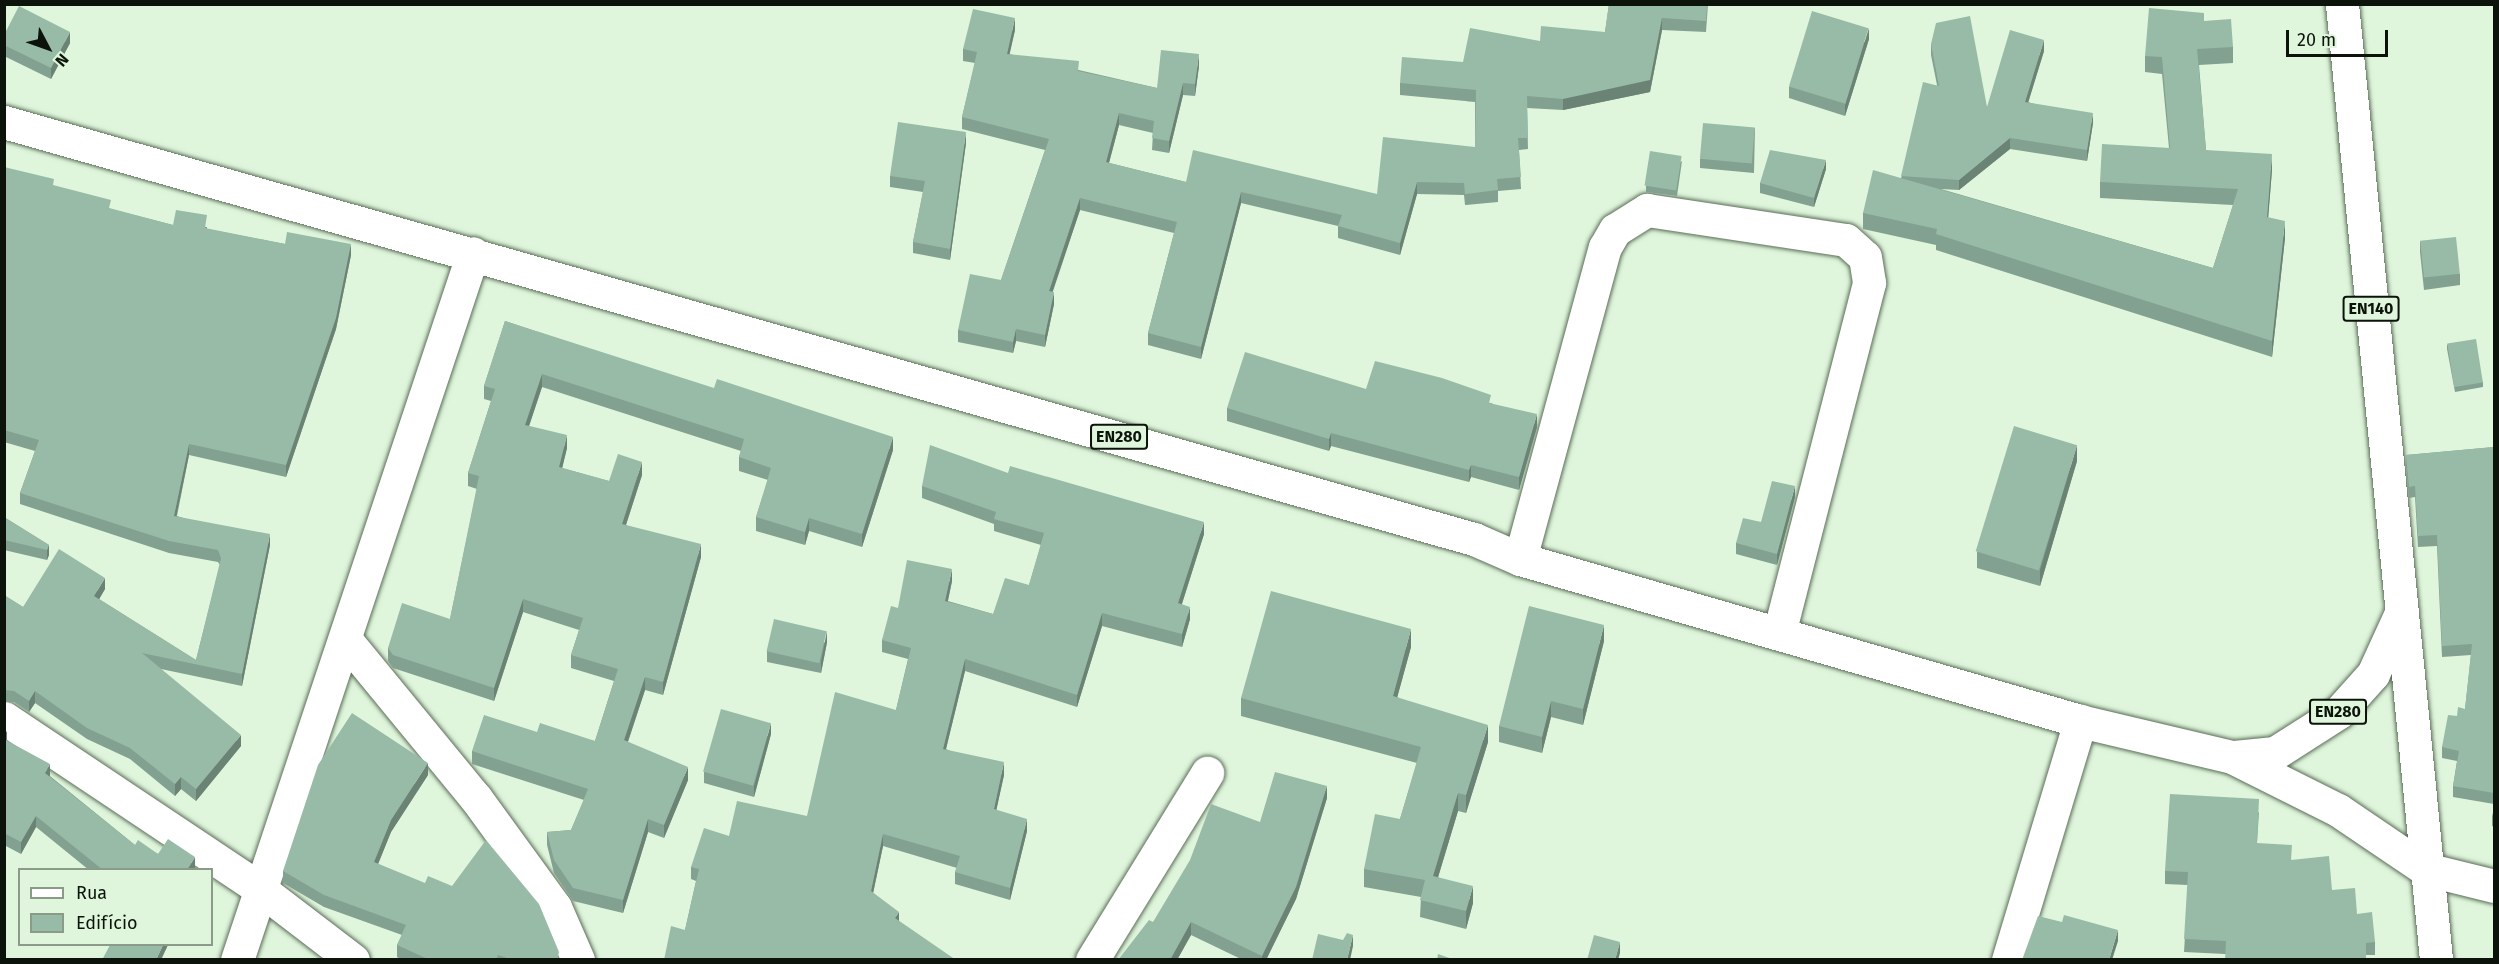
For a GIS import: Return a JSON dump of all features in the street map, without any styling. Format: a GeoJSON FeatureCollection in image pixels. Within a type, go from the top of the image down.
{"type":"FeatureCollection","features":[{"type":"Feature","properties":{"kind":"main road","name":"EN140"},"geometry":{"type":"LineString","coordinates":[[2342,4],[2425,869],[2436,960]]}},
{"type":"Feature","properties":{"kind":"main road","name":"EN280"},"geometry":{"type":"LineString","coordinates":[[4,122],[1474,538],[1520,559],[2080,721],[2232,757],[2338,810],[2425,869]]}},
{"type":"Feature","properties":{"kind":"main road"},"geometry":{"type":"LineString","coordinates":[[1520,559],[1605,247],[1615,230],[1647,210],[1846,240],[1865,257],[1869,283],[1779,634]]}},
{"type":"Feature","properties":{"kind":"main road"},"geometry":{"type":"LineString","coordinates":[[237,960],[473,253]]}},
{"type":"Feature","properties":{"kind":"main road","name":"EN280"},"geometry":{"type":"LineString","coordinates":[[2232,757],[2276,753],[2339,711],[2373,675],[2400,613]]}},
{"type":"Feature","properties":{"kind":"main road"},"geometry":{"type":"LineString","coordinates":[[345,639],[541,889],[578,960]]}},
{"type":"Feature","properties":{"kind":"main road"},"geometry":{"type":"LineString","coordinates":[[4,718],[260,889],[353,960]]}},
{"type":"Feature","properties":{"kind":"main road"},"geometry":{"type":"LineString","coordinates":[[2008,960],[2080,721]]}},
{"type":"Feature","properties":{"kind":"main road"},"geometry":{"type":"LineString","coordinates":[[1092,960],[1207,773]]}},
{"type":"Feature","properties":{"kind":"main road"},"geometry":{"type":"LineString","coordinates":[[2425,869],[2494,886]]}},
{"type":"Feature","properties":{"kind":"building"},"geometry":{"type":"Polygon","coordinates":[[[1609,4],[1707,4],[1706,21],[1662,18],[1650,80],[1563,99],[1527,96],[1528,138],[1518,138],[1521,177],[1497,179],[1498,190],[1465,194],[1464,183],[1417,182],[1400,243],[1338,226],[1342,215],[1241,192],[1201,347],[1148,333],[1177,222],[1080,198],[1049,291],[1054,292],[1045,335],[1016,329],[1013,342],[958,330],[970,274],[1001,280],[1049,139],[962,117],[977,52],[963,49],[973,9],[1015,18],[1007,54],[1079,61],[1078,71],[1157,88],[1161,50],[1199,54],[1195,84],[1183,83],[1169,141],[1152,138],[1154,121],[1119,113],[1106,162],[1186,182],[1193,150],[1377,194],[1383,137],[1475,147],[1476,90],[1400,83],[1402,57],[1463,62],[1470,28],[1540,41],[1541,26],[1605,32],[1609,4]]]}},
{"type":"Feature","properties":{"kind":"building"},"geometry":{"type":"Polygon","coordinates":[[[19,6],[70,32],[51,68],[4,45],[4,35],[19,6]]]}},
{"type":"Feature","properties":{"kind":"building"},"geometry":{"type":"Polygon","coordinates":[[[2149,8],[2204,13],[2204,21],[2231,19],[2233,47],[2197,49],[2206,150],[2272,154],[2267,217],[2285,221],[2272,341],[1936,234],[1937,229],[1863,213],[1873,170],[2213,268],[2238,189],[2100,182],[2102,144],[2170,148],[2162,57],[2145,56],[2149,8]]]}},
{"type":"Feature","properties":{"kind":"building"},"geometry":{"type":"Polygon","coordinates":[[[1812,11],[1868,28],[1845,104],[1789,87],[1812,11]]]}},
{"type":"Feature","properties":{"kind":"building"},"geometry":{"type":"Polygon","coordinates":[[[1970,16],[1987,107],[2010,30],[2044,40],[2025,102],[2093,113],[2087,150],[2010,138],[1959,180],[1901,176],[1923,82],[1939,86],[1931,44],[1936,23],[1970,16]]]}},
{"type":"Feature","properties":{"kind":"building"},"geometry":{"type":"Polygon","coordinates":[[[898,122],[966,132],[950,249],[913,242],[925,181],[890,176],[898,122]]]}},
{"type":"Feature","properties":{"kind":"building"},"geometry":{"type":"Polygon","coordinates":[[[1703,123],[1755,128],[1752,163],[1700,159],[1703,123]]]}},
{"type":"Feature","properties":{"kind":"building"},"geometry":{"type":"Polygon","coordinates":[[[1770,150],[1826,160],[1814,198],[1760,183],[1770,150]]]}},
{"type":"Feature","properties":{"kind":"building"},"geometry":{"type":"Polygon","coordinates":[[[1650,151],[1682,156],[1676,191],[1645,186],[1650,151]]]}},
{"type":"Feature","properties":{"kind":"building"},"geometry":{"type":"Polygon","coordinates":[[[4,167],[54,179],[53,185],[111,200],[109,208],[173,225],[176,210],[207,215],[205,228],[285,244],[287,232],[351,244],[336,318],[286,465],[189,444],[174,516],[270,534],[242,674],[142,653],[241,735],[196,789],[181,777],[175,784],[130,748],[87,728],[35,691],[29,701],[14,691],[4,690],[4,595],[23,607],[59,549],[105,578],[94,596],[196,660],[221,558],[218,550],[169,541],[20,493],[39,440],[4,430],[4,167]]]}},
{"type":"Feature","properties":{"kind":"building"},"geometry":{"type":"Polygon","coordinates":[[[2456,237],[2460,274],[2424,278],[2420,241],[2456,237]]]}},
{"type":"Feature","properties":{"kind":"building"},"geometry":{"type":"Polygon","coordinates":[[[505,321],[714,388],[717,379],[893,437],[862,534],[809,518],[805,532],[756,517],[771,468],[739,457],[744,439],[542,374],[525,425],[567,435],[559,467],[609,481],[618,454],[642,462],[622,524],[701,544],[663,682],[645,677],[624,740],[688,767],[664,825],[648,819],[623,900],[573,888],[554,860],[547,832],[571,830],[588,789],[472,751],[484,715],[537,732],[540,723],[595,741],[618,669],[571,655],[583,618],[523,599],[494,688],[393,655],[388,648],[402,603],[450,619],[479,476],[468,473],[495,389],[484,386],[505,321]]]}},
{"type":"Feature","properties":{"kind":"building"},"geometry":{"type":"Polygon","coordinates":[[[2476,339],[2483,382],[2454,387],[2447,344],[2476,339]]]}},
{"type":"Feature","properties":{"kind":"building"},"geometry":{"type":"Polygon","coordinates":[[[1245,352],[1366,389],[1375,361],[1442,378],[1491,395],[1489,403],[1537,414],[1519,477],[1471,465],[1469,470],[1331,433],[1329,439],[1227,408],[1245,352]]]}},
{"type":"Feature","properties":{"kind":"building"},"geometry":{"type":"Polygon","coordinates":[[[2014,426],[2077,445],[2039,571],[1976,551],[2014,426]]]}},
{"type":"Feature","properties":{"kind":"building"},"geometry":{"type":"Polygon","coordinates":[[[930,445],[1008,473],[1010,466],[1204,522],[1178,603],[1190,607],[1182,634],[1102,613],[1077,695],[965,659],[943,749],[1004,762],[994,809],[1027,819],[1010,888],[955,872],[960,856],[883,834],[871,891],[899,912],[895,918],[956,960],[664,960],[671,926],[685,930],[699,869],[691,867],[704,828],[729,836],[737,801],[807,816],[835,692],[896,710],[911,648],[882,640],[891,606],[898,608],[907,560],[952,569],[945,601],[993,614],[1005,578],[1029,585],[1044,533],[994,519],[996,512],[922,486],[930,445]]]}},
{"type":"Feature","properties":{"kind":"building"},"geometry":{"type":"Polygon","coordinates":[[[2494,447],[2494,793],[2453,786],[2459,751],[2442,747],[2448,715],[2457,716],[2458,707],[2465,709],[2472,644],[2442,646],[2437,535],[2418,536],[2415,486],[2409,487],[2406,455],[2494,447]]]}},
{"type":"Feature","properties":{"kind":"building"},"geometry":{"type":"Polygon","coordinates":[[[1772,481],[1795,486],[1777,554],[1736,543],[1743,518],[1761,522],[1772,481]]]}},
{"type":"Feature","properties":{"kind":"building"},"geometry":{"type":"Polygon","coordinates":[[[4,517],[49,545],[47,550],[4,540],[4,517]]]}},
{"type":"Feature","properties":{"kind":"building"},"geometry":{"type":"Polygon","coordinates":[[[1271,591],[1411,629],[1393,696],[1488,725],[1466,795],[1458,793],[1433,876],[1473,886],[1466,911],[1420,900],[1425,880],[1364,869],[1375,814],[1400,819],[1421,747],[1241,698],[1271,591]]]}},
{"type":"Feature","properties":{"kind":"building"},"geometry":{"type":"Polygon","coordinates":[[[1529,606],[1604,625],[1583,709],[1551,701],[1542,737],[1499,726],[1529,606]]]}},
{"type":"Feature","properties":{"kind":"building"},"geometry":{"type":"Polygon","coordinates":[[[774,619],[827,631],[819,663],[767,651],[774,619]]]}},
{"type":"Feature","properties":{"kind":"building"},"geometry":{"type":"Polygon","coordinates":[[[721,709],[771,723],[753,786],[703,771],[721,709]]]}},
{"type":"Feature","properties":{"kind":"building"},"geometry":{"type":"Polygon","coordinates":[[[352,713],[428,763],[391,820],[374,862],[425,883],[428,876],[452,886],[486,840],[539,904],[559,952],[557,960],[513,960],[498,955],[496,960],[430,960],[397,945],[406,925],[324,895],[283,871],[318,765],[352,713]]]}},
{"type":"Feature","properties":{"kind":"building"},"geometry":{"type":"Polygon","coordinates":[[[4,739],[50,764],[45,773],[135,845],[138,840],[158,854],[168,839],[195,857],[188,868],[101,868],[36,816],[21,842],[4,833],[4,739]]]}},
{"type":"Feature","properties":{"kind":"building"},"geometry":{"type":"Polygon","coordinates":[[[1275,772],[1327,786],[1296,887],[1262,956],[1191,922],[1170,960],[1118,960],[1149,920],[1153,922],[1190,860],[1211,804],[1260,822],[1275,772]]]}},
{"type":"Feature","properties":{"kind":"building"},"geometry":{"type":"Polygon","coordinates":[[[2170,794],[2259,799],[2257,843],[2292,845],[2291,860],[2329,856],[2332,890],[2355,888],[2357,914],[2372,912],[2375,942],[2366,943],[2366,960],[2225,960],[2226,941],[2184,939],[2188,872],[2165,871],[2170,794]]]}},
{"type":"Feature","properties":{"kind":"building"},"geometry":{"type":"Polygon","coordinates":[[[2064,915],[2118,930],[2109,960],[2022,960],[2038,916],[2062,922],[2064,915]]]}},
{"type":"Feature","properties":{"kind":"building"},"geometry":{"type":"Polygon","coordinates":[[[1347,933],[1353,935],[1347,960],[1312,960],[1318,934],[1343,940],[1347,933]]]}},
{"type":"Feature","properties":{"kind":"building"},"geometry":{"type":"Polygon","coordinates":[[[1594,935],[1620,942],[1615,960],[1587,960],[1594,935]]]}},
{"type":"Feature","properties":{"kind":"building"},"geometry":{"type":"Polygon","coordinates":[[[109,946],[163,946],[156,960],[102,960],[109,946]]]}},
{"type":"Feature","properties":{"kind":"building"},"geometry":{"type":"Polygon","coordinates":[[[1438,954],[1455,960],[1437,960],[1438,954]]]}}]}
